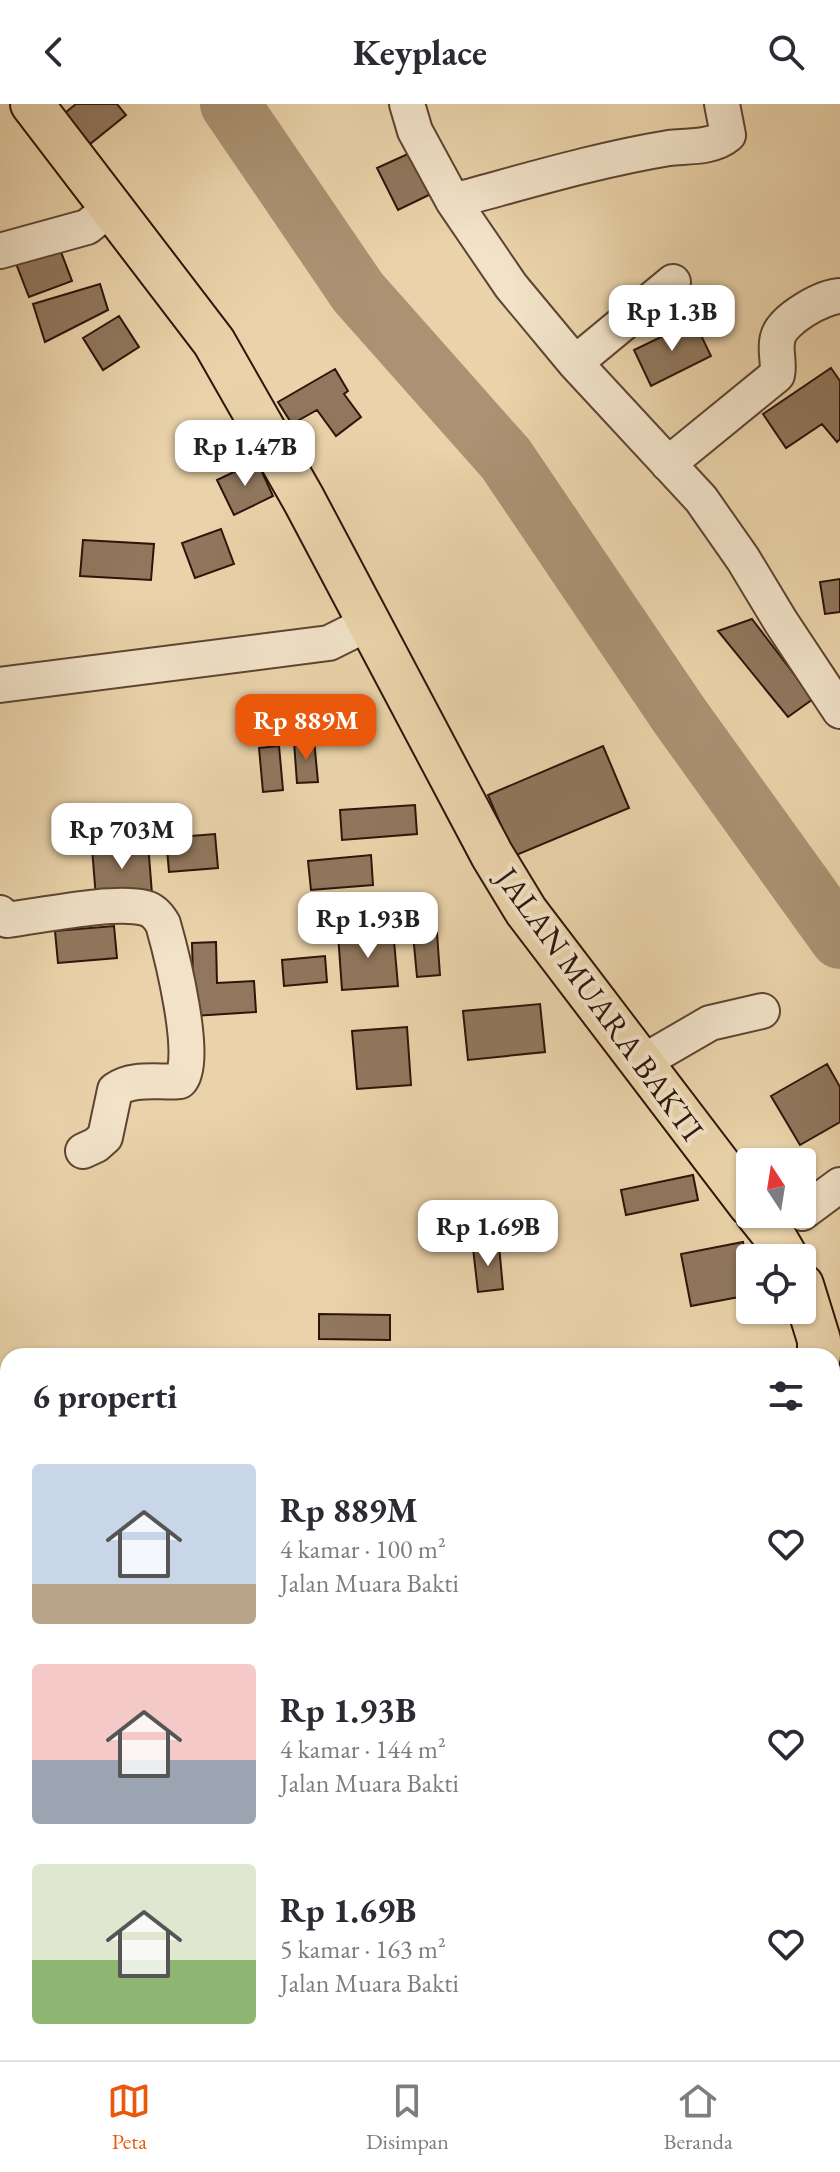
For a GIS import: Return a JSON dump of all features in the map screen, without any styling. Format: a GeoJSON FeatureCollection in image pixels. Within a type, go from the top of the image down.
{"type":"FeatureCollection","features":[{"type":"Feature","properties":{"kind":"main road","name":"JALAN MUARA BAKTI"},"geometry":{"type":"LineString","coordinates":[[32,104],[214,342],[278,451],[492,855],[526,911],[641,1063],[736,1174]]}},
{"type":"Feature","properties":{"kind":"main road"},"geometry":{"type":"LineString","coordinates":[[814,1324],[819,1348]]}},
{"type":"Feature","properties":{"kind":"street"},"geometry":{"type":"LineString","coordinates":[[407,104],[415,131],[453,201],[511,286],[575,363],[701,499],[840,711]]}},
{"type":"Feature","properties":{"kind":"street"},"geometry":{"type":"LineString","coordinates":[[453,201],[562,171],[665,149],[713,143],[728,135],[722,104]]}},
{"type":"Feature","properties":{"kind":"street"},"geometry":{"type":"LineString","coordinates":[[0,251],[87,227],[111,208]]}},
{"type":"Feature","properties":{"kind":"street"},"geometry":{"type":"LineString","coordinates":[[575,363],[673,282]]}},
{"type":"Feature","properties":{"kind":"street"},"geometry":{"type":"LineString","coordinates":[[668,464],[777,375],[778,338],[782,328],[816,302],[840,296]]}},
{"type":"Feature","properties":{"kind":"street"},"geometry":{"type":"LineString","coordinates":[[0,685],[329,643],[369,623]]}},
{"type":"Feature","properties":{"kind":"street"},"geometry":{"type":"LineString","coordinates":[[0,913],[7,920],[109,907],[146,908],[163,924],[187,1038],[185,1076],[180,1081],[140,1082],[122,1085],[115,1090],[105,1137],[83,1151]]}},
{"type":"Feature","properties":{"kind":"street"},"geometry":{"type":"LineString","coordinates":[[641,1063],[710,1023],[762,1011]]}},
{"type":"Feature","properties":{"kind":"street"},"geometry":{"type":"LineString","coordinates":[[816,1200],[840,1185]]}},
{"type":"Feature","properties":{"kind":"building"},"geometry":{"type":"Polygon","coordinates":[[[76,104],[117,104],[126,115],[90,144],[65,113],[76,104]]]}},
{"type":"Feature","properties":{"kind":"building"},"geometry":{"type":"Polygon","coordinates":[[[412,152],[431,194],[398,210],[377,168],[412,152]]]}},
{"type":"Feature","properties":{"kind":"building"},"geometry":{"type":"Polygon","coordinates":[[[58,244],[72,281],[29,297],[15,261],[58,244]]]}},
{"type":"Feature","properties":{"kind":"building"},"geometry":{"type":"Polygon","coordinates":[[[100,284],[108,310],[45,342],[33,304],[100,284]]]}},
{"type":"Feature","properties":{"kind":"building"},"geometry":{"type":"Polygon","coordinates":[[[119,316],[139,347],[103,370],[83,338],[119,316]]]}},
{"type":"Feature","properties":{"kind":"building"},"geometry":{"type":"Polygon","coordinates":[[[694,321],[711,356],[651,386],[634,350],[694,321]]]}},
{"type":"Feature","properties":{"kind":"building"},"geometry":{"type":"Polygon","coordinates":[[[831,368],[840,381],[840,439],[837,442],[822,424],[786,448],[763,414],[831,368]]]}},
{"type":"Feature","properties":{"kind":"building"},"geometry":{"type":"Polygon","coordinates":[[[335,369],[348,391],[344,394],[361,417],[336,436],[317,410],[292,424],[278,402],[335,369]]]}},
{"type":"Feature","properties":{"kind":"building"},"geometry":{"type":"Polygon","coordinates":[[[257,461],[273,496],[234,515],[217,480],[257,461]]]}},
{"type":"Feature","properties":{"kind":"building"},"geometry":{"type":"Polygon","coordinates":[[[221,529],[234,564],[195,578],[182,543],[221,529]]]}},
{"type":"Feature","properties":{"kind":"building"},"geometry":{"type":"Polygon","coordinates":[[[83,540],[154,544],[151,580],[80,576],[83,540]]]}},
{"type":"Feature","properties":{"kind":"building"},"geometry":{"type":"Polygon","coordinates":[[[840,579],[840,612],[825,614],[820,582],[840,579]]]}},
{"type":"Feature","properties":{"kind":"building"},"geometry":{"type":"Polygon","coordinates":[[[752,619],[813,699],[788,717],[718,631],[752,619]]]}},
{"type":"Feature","properties":{"kind":"building"},"geometry":{"type":"Polygon","coordinates":[[[314,740],[318,782],[297,783],[294,742],[314,740]]]}},
{"type":"Feature","properties":{"kind":"building"},"geometry":{"type":"Polygon","coordinates":[[[279,746],[283,790],[263,792],[259,748],[279,746]]]}},
{"type":"Feature","properties":{"kind":"building"},"geometry":{"type":"Polygon","coordinates":[[[603,746],[629,808],[514,856],[488,795],[603,746]]]}},
{"type":"Feature","properties":{"kind":"building"},"geometry":{"type":"Polygon","coordinates":[[[415,805],[417,834],[342,840],[340,810],[415,805]]]}},
{"type":"Feature","properties":{"kind":"building"},"geometry":{"type":"Polygon","coordinates":[[[215,834],[218,868],[169,872],[166,838],[215,834]]]}},
{"type":"Feature","properties":{"kind":"building"},"geometry":{"type":"Polygon","coordinates":[[[148,843],[152,894],[96,898],[92,848],[148,843]]]}},
{"type":"Feature","properties":{"kind":"building"},"geometry":{"type":"Polygon","coordinates":[[[371,855],[373,885],[311,890],[308,861],[371,855]]]}},
{"type":"Feature","properties":{"kind":"building"},"geometry":{"type":"Polygon","coordinates":[[[114,926],[117,958],[58,963],[55,931],[114,926]]]}},
{"type":"Feature","properties":{"kind":"building"},"geometry":{"type":"Polygon","coordinates":[[[393,929],[398,986],[342,990],[338,934],[393,929]]]}},
{"type":"Feature","properties":{"kind":"building"},"geometry":{"type":"Polygon","coordinates":[[[437,933],[440,975],[417,977],[413,934],[437,933]]]}},
{"type":"Feature","properties":{"kind":"building"},"geometry":{"type":"Polygon","coordinates":[[[216,942],[217,983],[254,981],[256,1012],[194,1016],[192,943],[216,942]]]}},
{"type":"Feature","properties":{"kind":"building"},"geometry":{"type":"Polygon","coordinates":[[[325,956],[327,982],[284,986],[282,960],[325,956]]]}},
{"type":"Feature","properties":{"kind":"building"},"geometry":{"type":"Polygon","coordinates":[[[540,1004],[545,1052],[468,1060],[463,1011],[540,1004]]]}},
{"type":"Feature","properties":{"kind":"building"},"geometry":{"type":"Polygon","coordinates":[[[407,1027],[411,1085],[357,1089],[352,1031],[407,1027]]]}},
{"type":"Feature","properties":{"kind":"building"},"geometry":{"type":"Polygon","coordinates":[[[827,1064],[840,1087],[840,1122],[800,1145],[771,1096],[827,1064]]]}},
{"type":"Feature","properties":{"kind":"building"},"geometry":{"type":"Polygon","coordinates":[[[693,1175],[698,1200],[626,1215],[621,1190],[693,1175]]]}},
{"type":"Feature","properties":{"kind":"building"},"geometry":{"type":"Polygon","coordinates":[[[743,1242],[736,1244],[736,1298],[691,1306],[681,1254],[743,1242]]]}},
{"type":"Feature","properties":{"kind":"building"},"geometry":{"type":"Polygon","coordinates":[[[499,1245],[503,1289],[478,1292],[473,1248],[499,1245]]]}},
{"type":"Feature","properties":{"kind":"building"},"geometry":{"type":"Polygon","coordinates":[[[319,1314],[390,1315],[390,1340],[319,1339],[319,1314]]]}},
{"type":"Feature","properties":{"kind":"waterway"},"geometry":{"type":"LineString","coordinates":[[230,104],[358,292],[506,459],[679,715],[840,939]]}}]}
